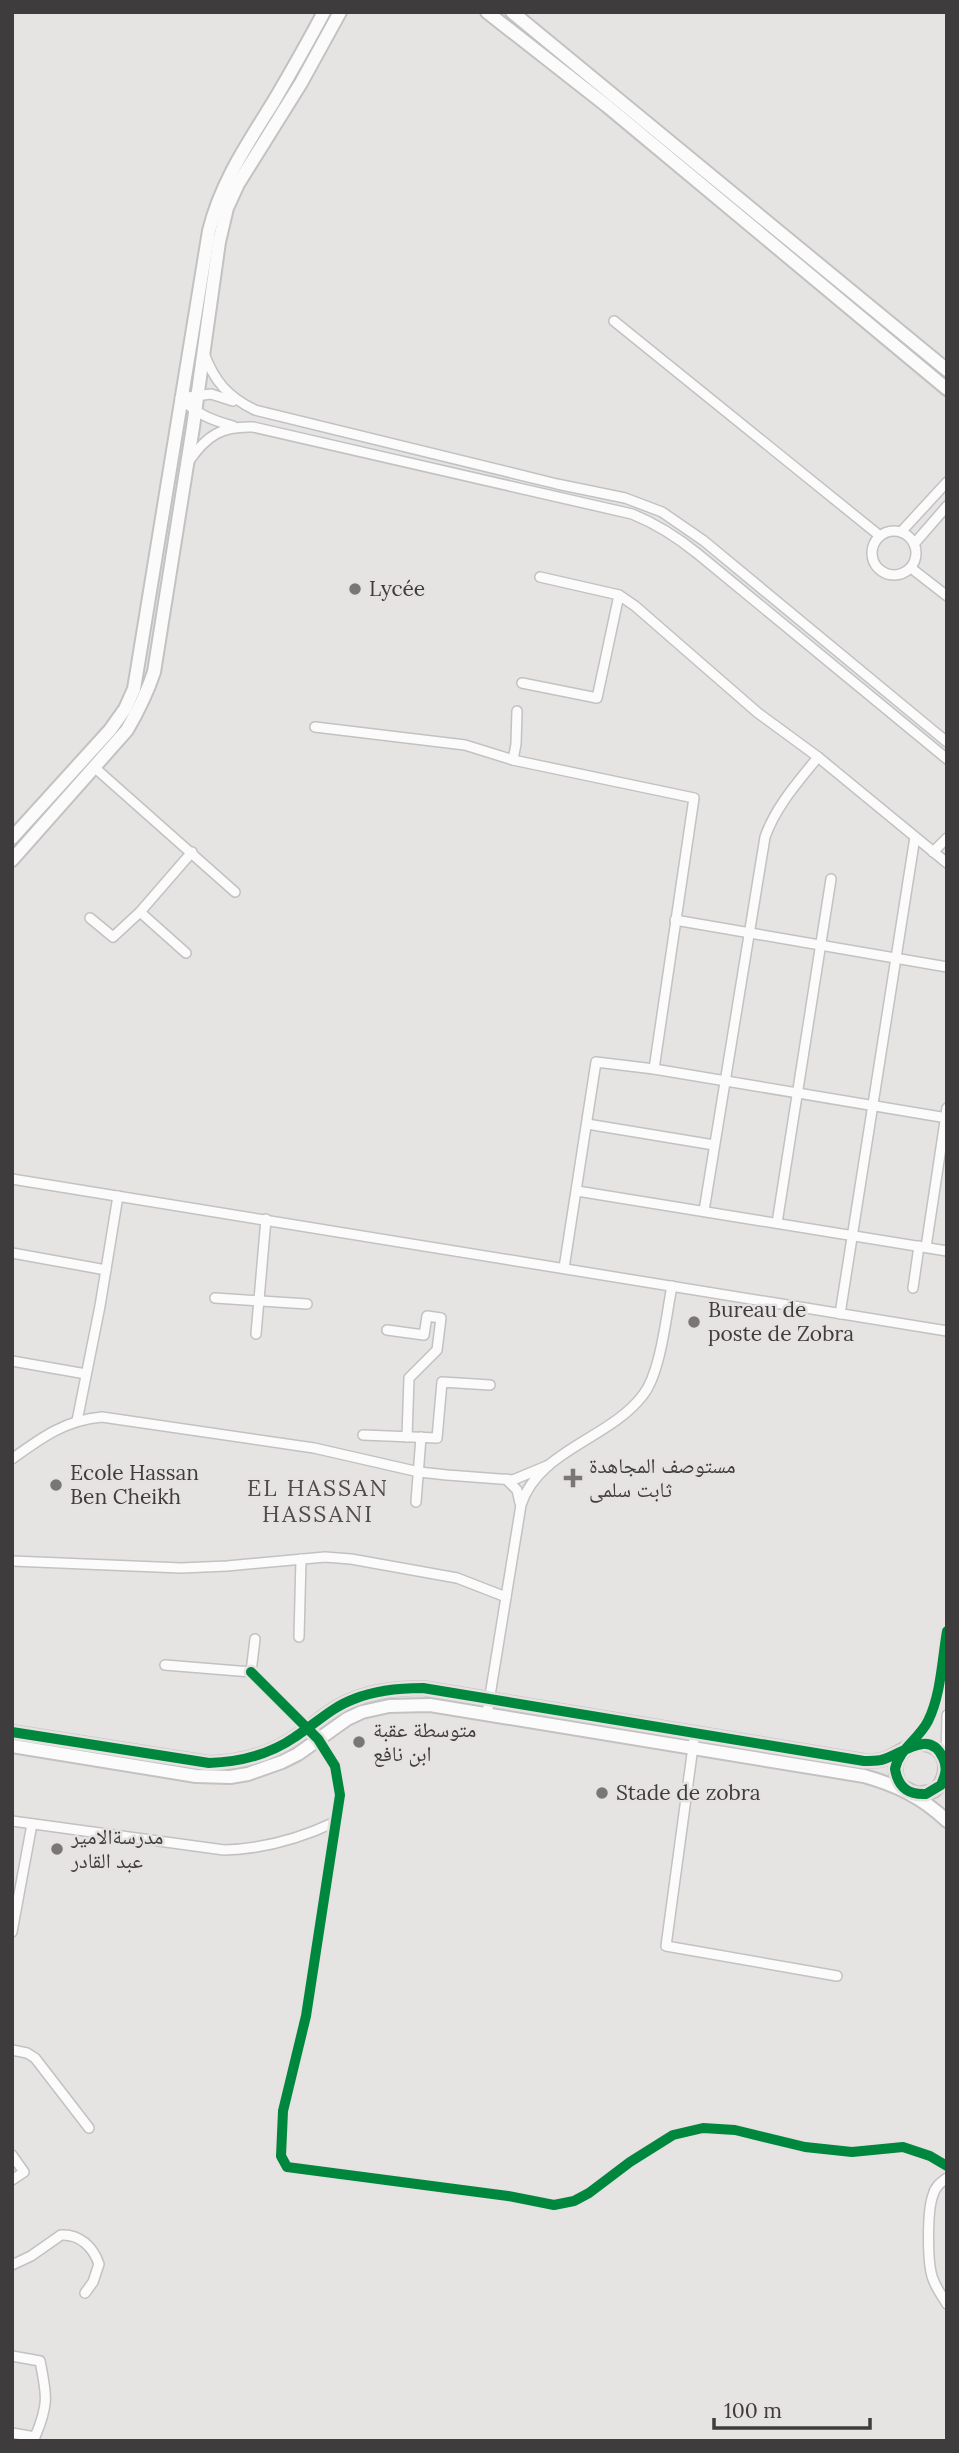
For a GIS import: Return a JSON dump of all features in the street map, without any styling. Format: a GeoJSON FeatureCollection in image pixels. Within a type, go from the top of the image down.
{"type":"FeatureCollection","features":[{"type":"Feature","properties":{"kind":"street"},"geometry":{"type":"LineString","coordinates":[[12,838],[110,730],[125,709],[134,689],[180,398],[215,205],[229,174],[294,68],[324,12]]}},
{"type":"Feature","properties":{"kind":"street"},"geometry":{"type":"LineString","coordinates":[[12,860],[133,720],[154,672],[188,462],[219,242],[227,208],[238,184],[301,83],[340,12]]}},
{"type":"Feature","properties":{"kind":"street"},"geometry":{"type":"LineString","coordinates":[[487,12],[607,106],[947,388]]}},
{"type":"Feature","properties":{"kind":"street"},"geometry":{"type":"LineString","coordinates":[[512,12],[947,370]]}},
{"type":"Feature","properties":{"kind":"street"},"geometry":{"type":"LineString","coordinates":[[614,321],[880,536]]}},
{"type":"Feature","properties":{"kind":"street"},"geometry":{"type":"LineString","coordinates":[[204,352],[218,383],[241,404]]}},
{"type":"Feature","properties":{"kind":"street"},"geometry":{"type":"LineString","coordinates":[[180,398],[211,394],[255,410],[557,484],[625,498],[662,512],[704,541],[947,742]]}},
{"type":"Feature","properties":{"kind":"street"},"geometry":{"type":"LineString","coordinates":[[180,398],[195,413],[234,426],[253,427],[384,457],[632,514],[652,522],[698,554],[947,760]]}},
{"type":"Feature","properties":{"kind":"street"},"geometry":{"type":"LineString","coordinates":[[188,462],[206,440],[234,426]]}},
{"type":"Feature","properties":{"kind":"street"},"geometry":{"type":"LineString","coordinates":[[901,532],[947,482]]}},
{"type":"Feature","properties":{"kind":"street"},"geometry":{"type":"LineString","coordinates":[[914,544],[947,506]]}},
{"type":"Feature","properties":{"kind":"street"},"geometry":{"type":"LineString","coordinates":[[887,532],[901,532],[914,544],[916,556],[911,568],[898,575],[884,573],[878,569],[872,555],[875,541],[887,532]]}},
{"type":"Feature","properties":{"kind":"street"},"geometry":{"type":"LineString","coordinates":[[911,568],[947,596]]}},
{"type":"Feature","properties":{"kind":"street"},"geometry":{"type":"LineString","coordinates":[[540,577],[618,595],[635,606],[758,713],[818,757],[947,863]]}},
{"type":"Feature","properties":{"kind":"street"},"geometry":{"type":"LineString","coordinates":[[522,683],[597,698],[618,595]]}},
{"type":"Feature","properties":{"kind":"street"},"geometry":{"type":"LineString","coordinates":[[513,760],[517,711]]}},
{"type":"Feature","properties":{"kind":"street"},"geometry":{"type":"LineString","coordinates":[[315,727],[465,745],[513,760],[694,798],[654,1069]]}},
{"type":"Feature","properties":{"kind":"street"},"geometry":{"type":"LineString","coordinates":[[704,1211],[765,837],[770,821],[780,805],[818,757]]}},
{"type":"Feature","properties":{"kind":"street"},"geometry":{"type":"LineString","coordinates":[[94,767],[235,892]]}},
{"type":"Feature","properties":{"kind":"street"},"geometry":{"type":"LineString","coordinates":[[839,1314],[915,837]]}},
{"type":"Feature","properties":{"kind":"street"},"geometry":{"type":"LineString","coordinates":[[933,852],[947,838]]}},
{"type":"Feature","properties":{"kind":"street"},"geometry":{"type":"LineString","coordinates":[[90,918],[113,937],[192,852]]}},
{"type":"Feature","properties":{"kind":"street"},"geometry":{"type":"LineString","coordinates":[[777,1223],[831,879]]}},
{"type":"Feature","properties":{"kind":"street"},"geometry":{"type":"LineString","coordinates":[[139,912],[186,953]]}},
{"type":"Feature","properties":{"kind":"street"},"geometry":{"type":"LineString","coordinates":[[675,920],[947,967]]}},
{"type":"Feature","properties":{"kind":"street"},"geometry":{"type":"LineString","coordinates":[[564,1268],[596,1062],[946,1115],[913,1288]]}},
{"type":"Feature","properties":{"kind":"street"},"geometry":{"type":"LineString","coordinates":[[587,1124],[714,1145]]}},
{"type":"Feature","properties":{"kind":"street"},"geometry":{"type":"LineString","coordinates":[[12,1179],[947,1331]]}},
{"type":"Feature","properties":{"kind":"street"},"geometry":{"type":"LineString","coordinates":[[577,1191],[947,1251]]}},
{"type":"Feature","properties":{"kind":"street"},"geometry":{"type":"LineString","coordinates":[[77,1420],[118,1196]]}},
{"type":"Feature","properties":{"kind":"street"},"geometry":{"type":"LineString","coordinates":[[256,1334],[266,1219]]}},
{"type":"Feature","properties":{"kind":"street"},"geometry":{"type":"LineString","coordinates":[[12,1254],[106,1270]]}},
{"type":"Feature","properties":{"kind":"street"},"geometry":{"type":"LineString","coordinates":[[487,1714],[525,1492],[531,1482],[549,1465],[625,1413],[643,1396],[654,1372],[672,1286]]}},
{"type":"Feature","properties":{"kind":"street"},"geometry":{"type":"LineString","coordinates":[[215,1298],[307,1304]]}},
{"type":"Feature","properties":{"kind":"street"},"geometry":{"type":"LineString","coordinates":[[387,1330],[424,1335],[427,1317],[441,1318],[437,1350],[409,1378],[407,1437]]}},
{"type":"Feature","properties":{"kind":"street"},"geometry":{"type":"LineString","coordinates":[[12,1361],[86,1374]]}},
{"type":"Feature","properties":{"kind":"street"},"geometry":{"type":"LineString","coordinates":[[363,1436],[437,1438],[442,1382],[491,1384]]}},
{"type":"Feature","properties":{"kind":"street"},"geometry":{"type":"LineString","coordinates":[[12,1459],[52,1431],[77,1420],[112,1418],[314,1448],[419,1472],[506,1479],[527,1475],[549,1465]]}},
{"type":"Feature","properties":{"kind":"street"},"geometry":{"type":"LineString","coordinates":[[416,1502],[421,1437]]}},
{"type":"Feature","properties":{"kind":"street"},"geometry":{"type":"LineString","coordinates":[[506,1479],[517,1490],[521,1505]]}},
{"type":"Feature","properties":{"kind":"street"},"geometry":{"type":"LineString","coordinates":[[12,1561],[181,1568],[325,1557],[426,1571],[457,1578],[506,1597]]}},
{"type":"Feature","properties":{"kind":"street"},"geometry":{"type":"LineString","coordinates":[[299,1637],[301,1559]]}},
{"type":"Feature","properties":{"kind":"street"},"geometry":{"type":"LineString","coordinates":[[947,1631],[934,1706],[928,1722],[897,1760],[895,1769],[901,1786],[930,1805],[947,1821]]}},
{"type":"Feature","properties":{"kind":"street"},"geometry":{"type":"LineString","coordinates":[[251,1672],[255,1639]]}},
{"type":"Feature","properties":{"kind":"street"},"geometry":{"type":"LineString","coordinates":[[165,1665],[251,1672],[318,1739],[335,1766],[339,1779],[340,1795],[306,2016],[283,2111],[281,2156],[287,2167],[469,2190],[554,2205],[589,2193],[630,2161],[673,2135],[703,2128],[735,2130],[806,2147],[852,2152],[903,2147],[930,2156],[947,2166]]}},
{"type":"Feature","properties":{"kind":"street"},"geometry":{"type":"LineString","coordinates":[[12,1732],[209,1763],[233,1762],[275,1749],[337,1707],[376,1692],[423,1688],[864,1761],[881,1760],[908,1747],[925,1744],[940,1753],[946,1769]]}},
{"type":"Feature","properties":{"kind":"street"},"geometry":{"type":"LineString","coordinates":[[12,1746],[196,1776],[230,1777],[248,1774],[282,1762],[347,1719],[389,1706],[430,1705],[864,1776],[908,1792],[926,1794],[934,1791],[945,1777],[947,1714]]}},
{"type":"Feature","properties":{"kind":"street"},"geometry":{"type":"LineString","coordinates":[[695,1732],[666,1946],[837,1976]]}},
{"type":"Feature","properties":{"kind":"street"},"geometry":{"type":"LineString","coordinates":[[12,1821],[224,1850],[252,1850],[281,1843],[335,1822]]}},
{"type":"Feature","properties":{"kind":"street"},"geometry":{"type":"LineString","coordinates":[[12,1932],[15,1897],[32,1824]]}},
{"type":"Feature","properties":{"kind":"street"},"geometry":{"type":"LineString","coordinates":[[12,2050],[35,2058],[89,2128]]}},
{"type":"Feature","properties":{"kind":"street"},"geometry":{"type":"LineString","coordinates":[[12,2155],[24,2172],[12,2180]]}},
{"type":"Feature","properties":{"kind":"street"},"geometry":{"type":"LineString","coordinates":[[947,2178],[938,2184],[932,2196],[930,2270],[933,2281],[947,2304]]}},
{"type":"Feature","properties":{"kind":"street"},"geometry":{"type":"LineString","coordinates":[[12,2264],[31,2256],[61,2235],[77,2237],[87,2244],[99,2264],[93,2282],[85,2293]]}},
{"type":"Feature","properties":{"kind":"street"},"geometry":{"type":"LineString","coordinates":[[12,2356],[40,2361],[47,2393],[46,2412],[36,2437],[12,2433]]}},
{"type":"Feature","properties":{"kind":"cycle path"},"geometry":{"type":"LineString","coordinates":[[12,1732],[209,1763],[221,1762],[243,1759],[275,1749],[338,1706],[354,1699],[388,1690],[423,1688],[864,1761],[881,1760],[905,1749],[914,1746],[930,1745],[937,1749],[943,1758],[945,1772],[941,1785],[926,1794],[905,1789],[895,1769],[897,1762],[905,1750],[910,1744],[920,1733],[932,1711],[947,1631]]}},
{"type":"Feature","properties":{"kind":"cycle path"},"geometry":{"type":"LineString","coordinates":[[251,1672],[318,1739],[335,1766],[340,1795],[306,2016],[283,2111],[281,2156],[287,2167],[508,2196],[554,2205],[574,2201],[589,2193],[630,2162],[673,2135],[703,2128],[735,2130],[805,2147],[852,2152],[903,2147],[930,2156],[947,2166]]}},
{"type":"Feature","properties":{"kind":"place","name":"Lycée"},"geometry":{"type":"Point","coordinates":[355,589]}},
{"type":"Feature","properties":{"kind":"place","name":"Bureau de poste de Zobra"},"geometry":{"type":"Point","coordinates":[694,1322]}},
{"type":"Feature","properties":{"kind":"place","name":"مستوصف المجاهدة ثابت سلمى"},"geometry":{"type":"Point","coordinates":[573,1478]}},
{"type":"Feature","properties":{"kind":"place","name":"Ecole Hassan Ben Cheikh"},"geometry":{"type":"Point","coordinates":[56,1485]}},
{"type":"Feature","properties":{"kind":"place","name":"متوسطة عقبة ابن نافع"},"geometry":{"type":"Point","coordinates":[359,1742]}},
{"type":"Feature","properties":{"kind":"place","name":"Stade de zobra"},"geometry":{"type":"Point","coordinates":[602,1793]}},
{"type":"Feature","properties":{"kind":"place","name":"مدرسةالامير عبد القادر"},"geometry":{"type":"Point","coordinates":[57,1849]}},
{"type":"Feature","properties":{"kind":"district","name":"EL HASSAN HASSANI"},"geometry":{"type":"Point","coordinates":[318,1501]}}]}
